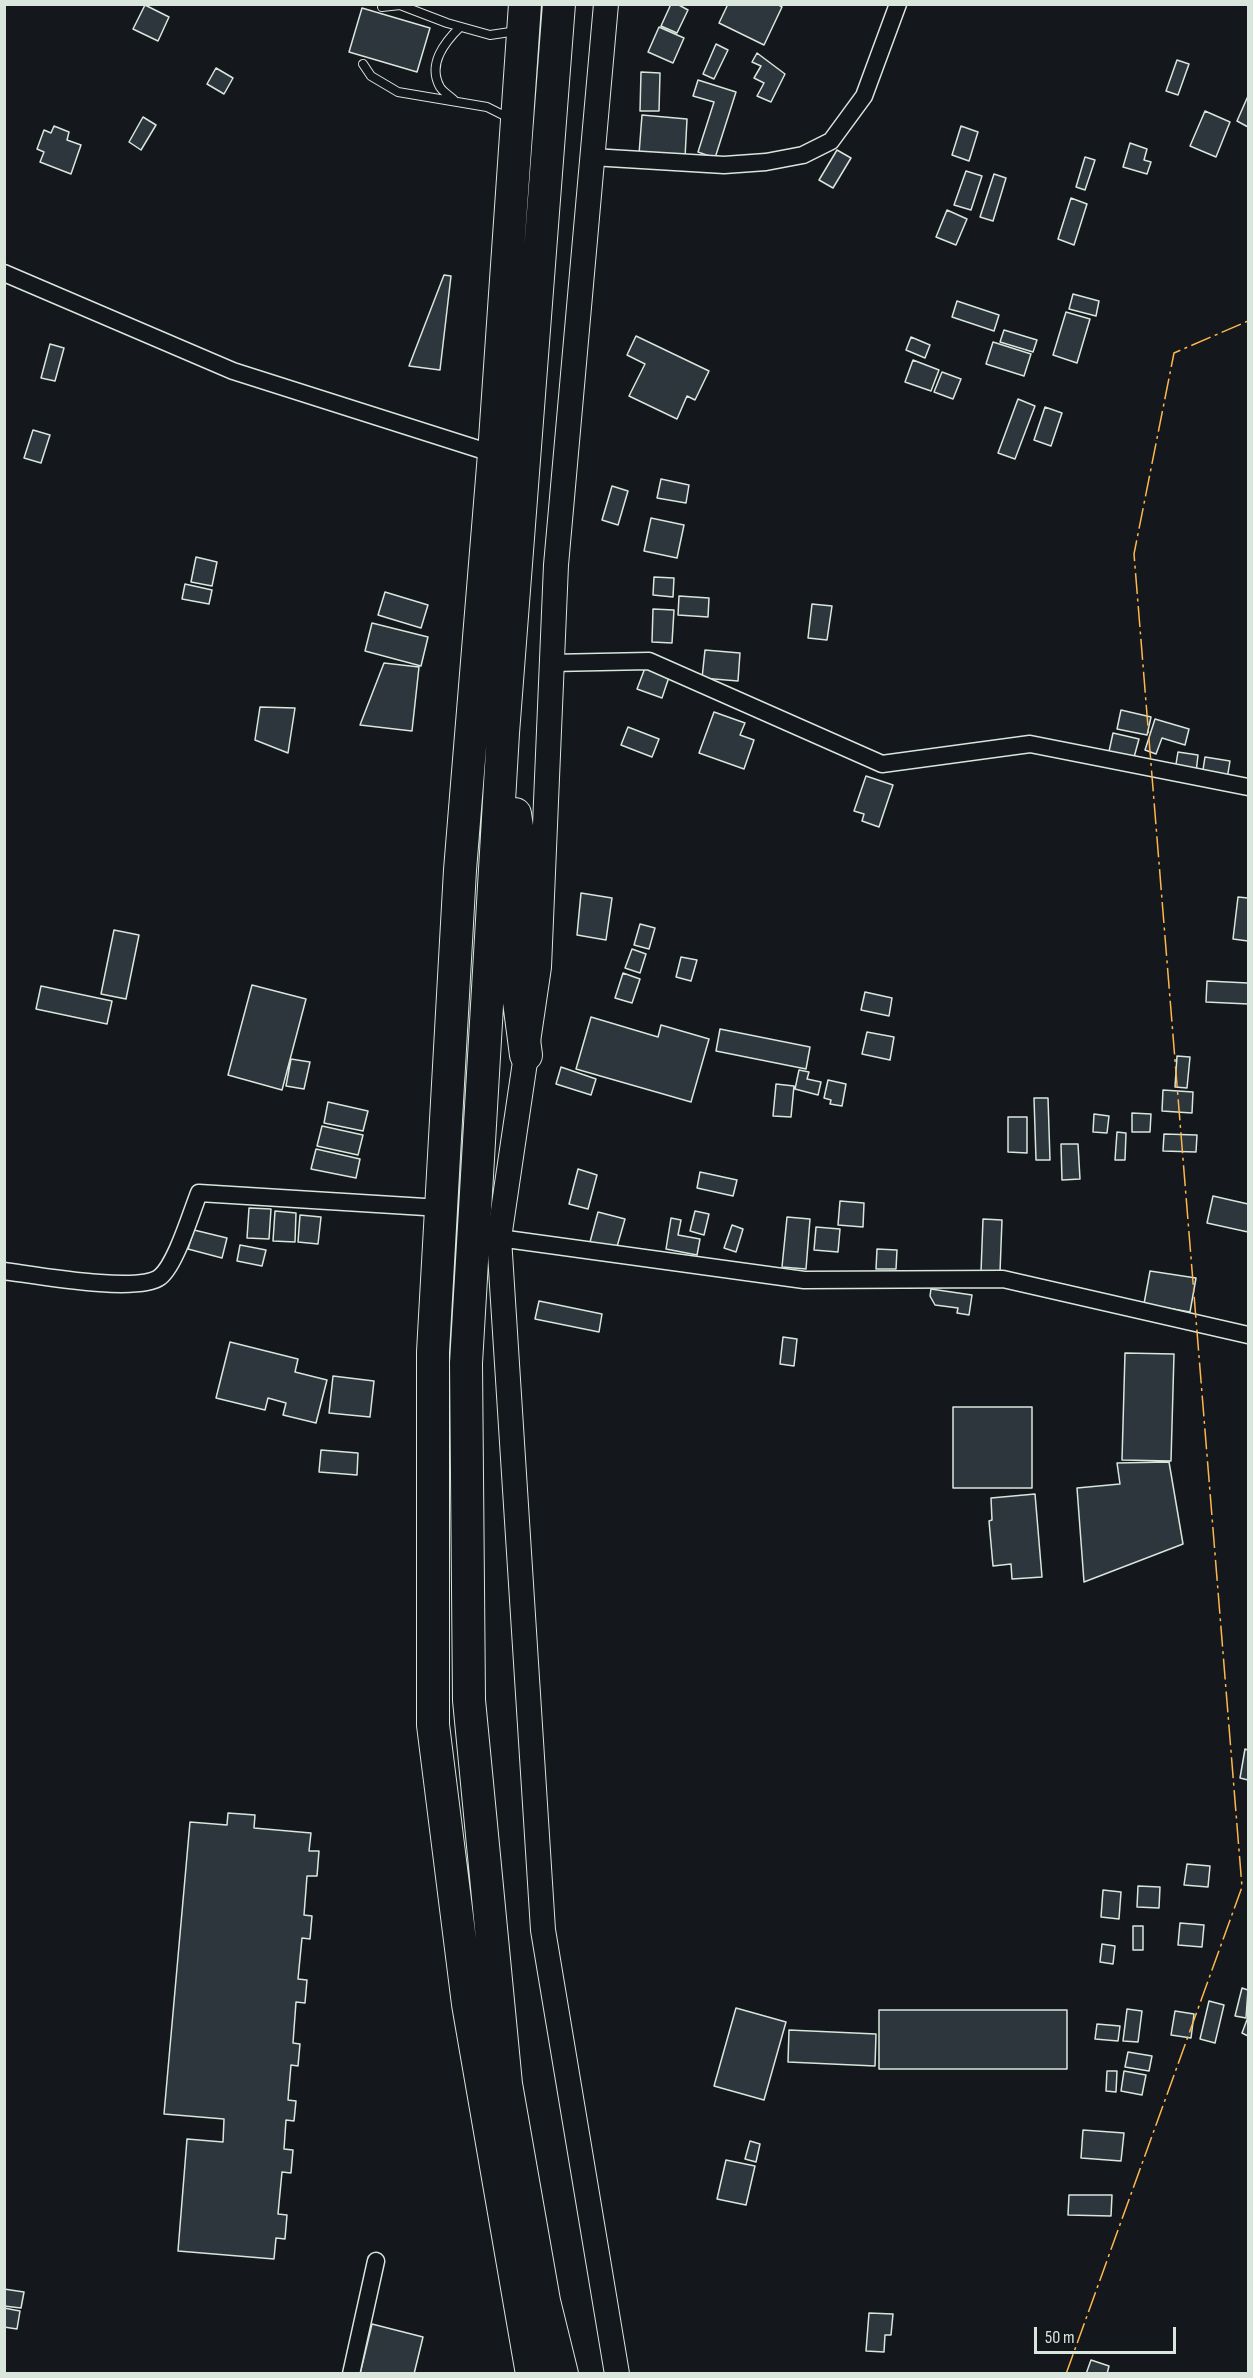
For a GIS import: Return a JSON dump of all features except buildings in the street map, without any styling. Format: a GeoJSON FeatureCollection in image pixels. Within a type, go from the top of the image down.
{"type":"FeatureCollection","features":[{"type":"Feature","properties":{"kind":"highway"},"geometry":{"type":"LineString","coordinates":[[559,4],[503,733],[466,1364],[469,1700],[506,2084],[544,2301],[562,2373]]}},
{"type":"Feature","properties":{"kind":"highway"},"geometry":{"type":"LineString","coordinates":[[524,17],[494,454],[460,870],[433,1352],[433,1725],[468,2004],[532,2373]]}},
{"type":"Feature","properties":{"kind":"highway"},"geometry":{"type":"LineString","coordinates":[[503,733],[518,832],[517,986],[526,1055]]}},
{"type":"Feature","properties":{"kind":"street"},"geometry":{"type":"LineString","coordinates":[[606,4],[555,565],[539,967],[499,1238],[543,1930],[617,2373]]}},
{"type":"Feature","properties":{"kind":"street"},"geometry":{"type":"LineString","coordinates":[[592,157],[724,165],[766,162],[812,151],[831,141],[864,96],[898,4]]}},
{"type":"Feature","properties":{"kind":"street"},"geometry":{"type":"LineString","coordinates":[[4,273],[233,371],[494,454]]}},
{"type":"Feature","properties":{"kind":"street"},"geometry":{"type":"LineString","coordinates":[[551,663],[649,661],[882,764],[1030,744],[1248,787]]}},
{"type":"Feature","properties":{"kind":"street"},"geometry":{"type":"LineString","coordinates":[[4,1271],[119,1285],[159,1278],[171,1263],[199,1193],[441,1208]]}},
{"type":"Feature","properties":{"kind":"street"},"geometry":{"type":"LineString","coordinates":[[499,1238],[804,1280],[1003,1279],[1248,1335]]}},
{"type":"Feature","properties":{"kind":"street"},"geometry":{"type":"LineString","coordinates":[[351,2373],[376,2261]]}},
{"type":"Feature","properties":{"kind":"lane"},"geometry":{"type":"LineString","coordinates":[[382,7],[400,5],[460,27],[490,35],[524,17]]}},
{"type":"Feature","properties":{"kind":"lane"},"geometry":{"type":"LineString","coordinates":[[455,100],[440,87],[436,67],[441,48],[460,27]]}},
{"type":"Feature","properties":{"kind":"lane"},"geometry":{"type":"LineString","coordinates":[[363,64],[371,76],[398,92],[488,107],[517,122]]}},
{"type":"Feature","properties":{"kind":"power"},"geometry":{"type":"LineString","coordinates":[[1066,2374],[1242,1887],[1134,554],[1174,353],[1248,321]]}}]}
